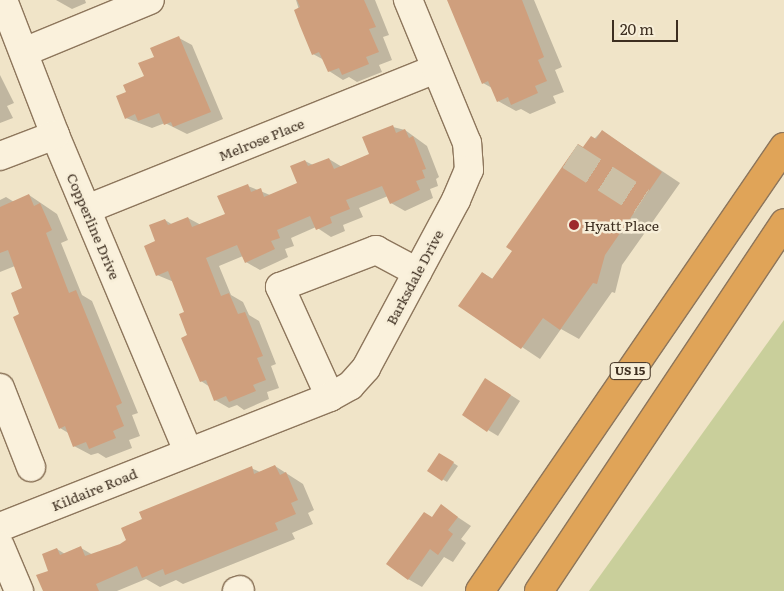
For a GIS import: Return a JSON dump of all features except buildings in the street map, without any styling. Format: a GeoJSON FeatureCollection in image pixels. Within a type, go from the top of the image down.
{"type":"FeatureCollection","features":[{"type":"Feature","properties":{"kind":"highway","name":"US 15"},"geometry":{"type":"LineString","coordinates":[[480,591],[784,147]]}},
{"type":"Feature","properties":{"kind":"highway"},"geometry":{"type":"LineString","coordinates":[[539,591],[784,224]]}},
{"type":"Feature","properties":{"kind":"street","name":"Copperline Drive"},"geometry":{"type":"LineString","coordinates":[[3,0],[55,135],[188,451]]}},
{"type":"Feature","properties":{"kind":"street"},"geometry":{"type":"LineString","coordinates":[[24,52],[150,0]]}},
{"type":"Feature","properties":{"kind":"street","name":"Barksdale Drive"},"geometry":{"type":"LineString","coordinates":[[188,451],[330,397],[350,386],[366,368],[469,170],[466,143],[408,0]]}},
{"type":"Feature","properties":{"kind":"street","name":"Melrose Place"},"geometry":{"type":"LineString","coordinates":[[87,209],[435,69]]}},
{"type":"Feature","properties":{"kind":"street"},"geometry":{"type":"LineString","coordinates":[[0,156],[55,135]]}},
{"type":"Feature","properties":{"kind":"street"},"geometry":{"type":"LineString","coordinates":[[330,397],[280,287],[376,250],[417,272]]}},
{"type":"Feature","properties":{"kind":"street"},"geometry":{"type":"LineString","coordinates":[[0,388],[31,467]]}},
{"type":"Feature","properties":{"kind":"street","name":"Kildaire Road"},"geometry":{"type":"LineString","coordinates":[[0,526],[188,451]]}},
{"type":"Feature","properties":{"kind":"street"},"geometry":{"type":"LineString","coordinates":[[0,546],[19,591]]}},
{"type":"Feature","properties":{"kind":"green space"},"geometry":{"type":"Polygon","coordinates":[[[784,320],[784,591],[589,591],[784,320]]]}},
{"type":"Feature","properties":{"kind":"tunnel"},"geometry":{"type":"LineString","coordinates":[[570,156],[642,202]]}},
{"type":"Feature","properties":{"kind":"place","name":"Hyatt Place"},"geometry":{"type":"Point","coordinates":[574,225]}}]}
